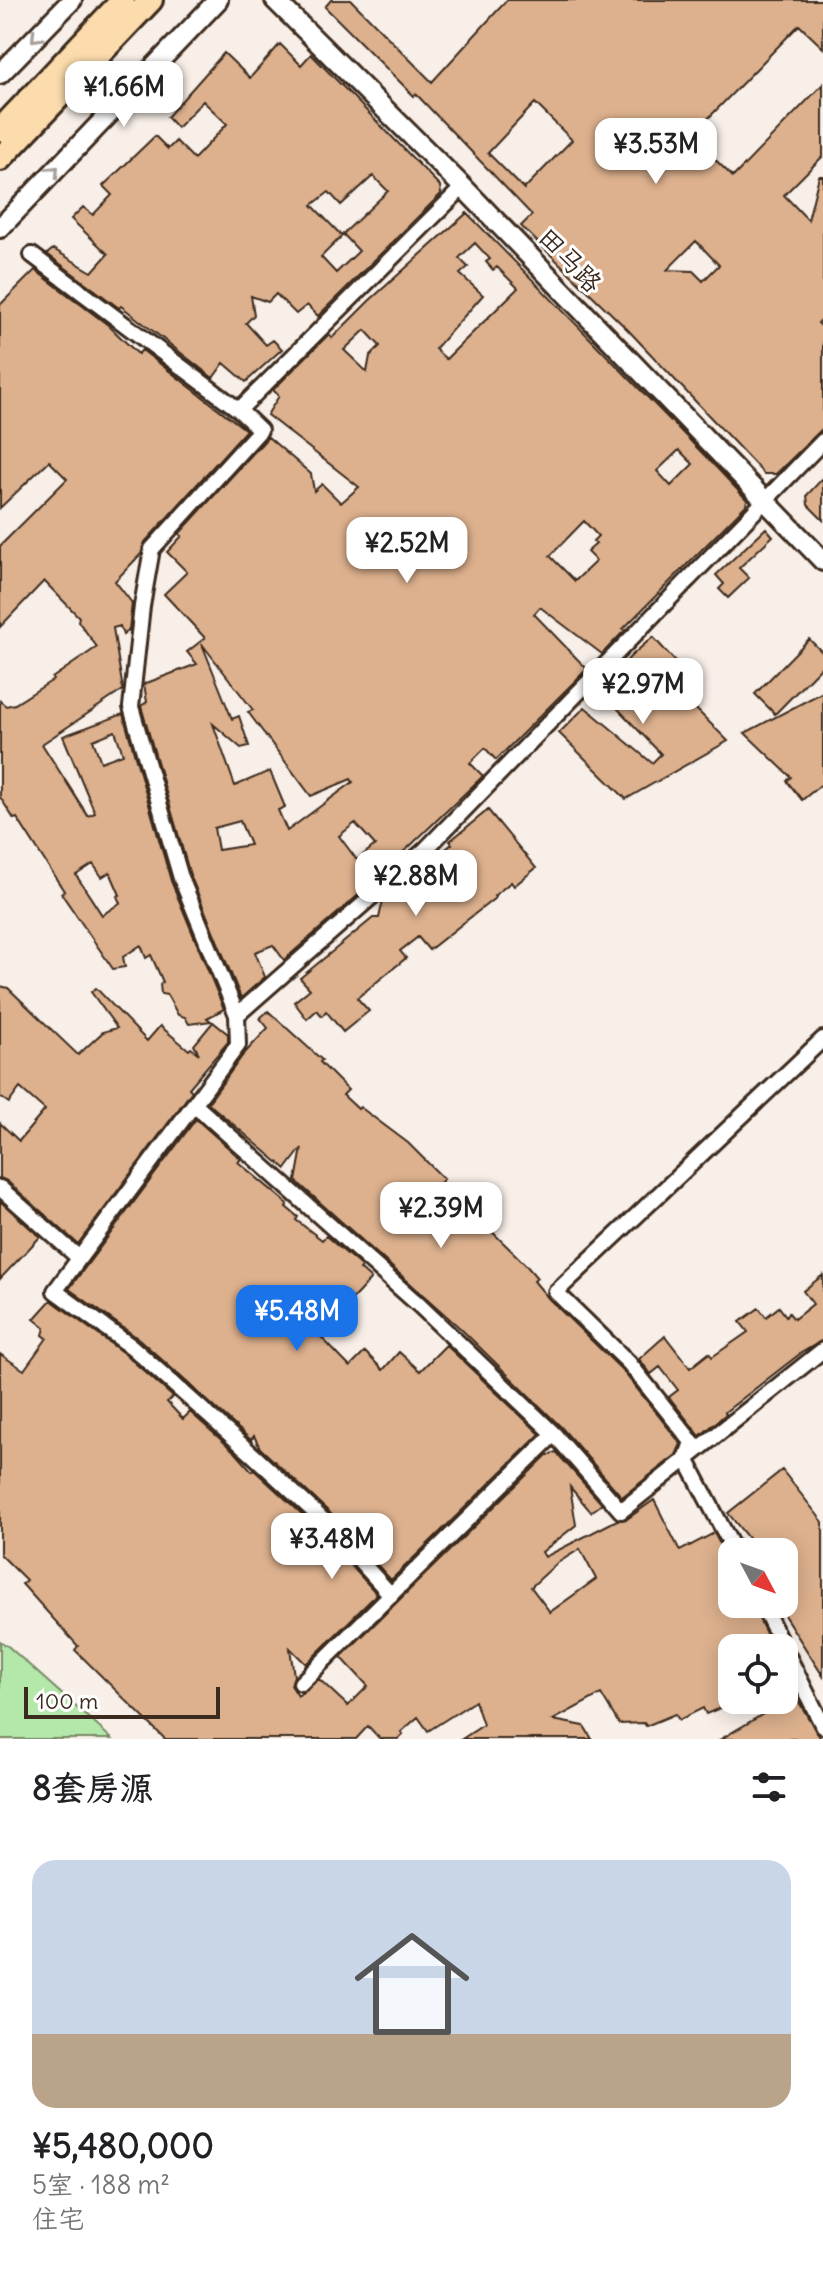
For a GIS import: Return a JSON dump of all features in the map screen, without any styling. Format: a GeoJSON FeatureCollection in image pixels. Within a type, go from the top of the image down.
{"type":"FeatureCollection","features":[{"type":"Feature","properties":{"kind":"main road"},"geometry":{"type":"LineString","coordinates":[[0,130],[123,0]]}},
{"type":"Feature","properties":{"kind":"main road"},"geometry":{"type":"LineString","coordinates":[[0,159],[151,0]]}},
{"type":"Feature","properties":{"kind":"street"},"geometry":{"type":"LineString","coordinates":[[0,74],[72,0]]}},
{"type":"Feature","properties":{"kind":"street"},"geometry":{"type":"LineString","coordinates":[[0,228],[218,0]]}},
{"type":"Feature","properties":{"kind":"street","name":"田马路"},"geometry":{"type":"LineString","coordinates":[[275,0],[463,187],[823,561]]}},
{"type":"Feature","properties":{"kind":"street"},"geometry":{"type":"LineString","coordinates":[[239,410],[463,187]]}},
{"type":"Feature","properties":{"kind":"street"},"geometry":{"type":"LineString","coordinates":[[32,255],[239,410],[260,430],[152,549],[142,606],[131,707],[181,878],[237,1015],[238,1045],[55,1291],[132,1347],[220,1426],[323,1520],[391,1595]]}},
{"type":"Feature","properties":{"kind":"street"},"geometry":{"type":"LineString","coordinates":[[237,1015],[426,849],[823,441]]}},
{"type":"Feature","properties":{"kind":"street"},"geometry":{"type":"LineString","coordinates":[[728,1538],[686,1459],[692,1442],[629,1363],[556,1292],[823,1039]]}},
{"type":"Feature","properties":{"kind":"street"},"geometry":{"type":"LineString","coordinates":[[194,1104],[420,1306],[554,1434],[621,1511],[823,1350]]}},
{"type":"Feature","properties":{"kind":"street"},"geometry":{"type":"LineString","coordinates":[[0,1188],[79,1258]]}},
{"type":"Feature","properties":{"kind":"street"},"geometry":{"type":"LineString","coordinates":[[301,1683],[554,1434]]}},
{"type":"Feature","properties":{"kind":"street"},"geometry":{"type":"LineString","coordinates":[[769,1618],[823,1726]]}},
{"type":"Feature","properties":{"kind":"green space"},"geometry":{"type":"Polygon","coordinates":[[[0,1641],[9,1647],[112,1739],[0,1739],[0,1641]]]}},
{"type":"Feature","properties":{"kind":"building"},"geometry":{"type":"Polygon","coordinates":[[[331,0],[351,0],[432,82],[507,0],[823,0],[823,48],[799,25],[691,136],[733,177],[823,84],[823,156],[784,195],[808,220],[819,176],[823,176],[823,318],[818,323],[823,328],[823,428],[776,474],[764,474],[628,330],[521,226],[532,215],[416,94],[414,96],[325,7],[331,0]],[[535,103],[488,153],[524,189],[572,140],[535,103]],[[696,241],[667,270],[693,271],[703,281],[719,265],[696,241]]]}},
{"type":"Feature","properties":{"kind":"building"},"geometry":{"type":"Polygon","coordinates":[[[280,44],[301,65],[311,54],[440,186],[441,194],[318,316],[307,305],[296,314],[276,294],[268,302],[251,296],[254,315],[246,323],[266,345],[273,340],[282,349],[246,382],[224,363],[213,378],[121,306],[119,308],[47,254],[53,249],[92,272],[108,254],[71,219],[83,207],[93,215],[112,195],[103,186],[155,136],[168,149],[176,141],[194,159],[227,124],[203,101],[177,128],[167,117],[224,53],[250,78],[280,44]],[[373,176],[341,205],[329,192],[312,205],[342,236],[321,257],[336,273],[359,251],[343,234],[388,191],[373,176]]]}},
{"type":"Feature","properties":{"kind":"building"},"geometry":{"type":"Polygon","coordinates":[[[467,213],[747,500],[746,505],[602,654],[540,607],[534,614],[587,669],[496,760],[485,748],[470,763],[483,776],[408,848],[368,881],[371,884],[284,960],[273,945],[255,952],[265,977],[241,998],[190,875],[141,706],[147,702],[144,684],[197,664],[187,652],[205,638],[164,594],[187,572],[167,552],[182,536],[179,534],[268,437],[311,474],[314,491],[322,484],[341,503],[359,487],[267,415],[279,396],[273,390],[329,334],[332,338],[467,213]],[[475,243],[459,258],[468,267],[460,274],[483,295],[435,349],[446,359],[518,288],[497,267],[493,270],[486,262],[490,259],[475,243]],[[365,330],[344,350],[367,372],[370,356],[380,346],[365,330]],[[679,450],[657,471],[671,486],[693,464],[679,450]],[[584,521],[550,556],[575,581],[596,561],[587,552],[596,544],[593,541],[598,536],[584,521]],[[202,644],[232,719],[239,716],[249,746],[241,748],[213,724],[235,786],[270,771],[285,807],[278,810],[287,831],[353,782],[351,779],[311,796],[248,712],[253,710],[202,644]],[[240,821],[214,828],[218,850],[250,845],[240,821]],[[355,823],[339,836],[357,860],[375,845],[355,823]]]}},
{"type":"Feature","properties":{"kind":"building"},"geometry":{"type":"Polygon","coordinates":[[[35,270],[108,325],[138,354],[142,350],[246,430],[145,542],[141,554],[115,581],[132,603],[129,630],[123,635],[120,626],[113,628],[123,690],[42,744],[88,816],[95,813],[63,736],[123,714],[171,881],[224,1009],[207,1018],[211,1021],[189,1024],[185,1017],[178,1015],[167,995],[161,994],[160,984],[163,982],[151,955],[146,958],[141,945],[123,957],[125,967],[113,969],[61,893],[64,891],[17,818],[14,819],[0,797],[0,701],[6,706],[15,704],[97,647],[78,621],[79,617],[44,581],[0,627],[0,546],[67,479],[49,461],[0,508],[0,305],[35,270]],[[115,731],[93,740],[101,762],[123,754],[115,731]],[[93,864],[76,875],[102,915],[120,903],[117,896],[120,895],[110,872],[102,877],[93,864]]]}},
{"type":"Feature","properties":{"kind":"building"},"geometry":{"type":"Polygon","coordinates":[[[823,478],[823,520],[808,505],[807,495],[823,478]]]}},
{"type":"Feature","properties":{"kind":"building"},"geometry":{"type":"Polygon","coordinates":[[[766,528],[773,536],[739,568],[749,578],[728,598],[719,589],[724,584],[716,575],[766,528]]]}},
{"type":"Feature","properties":{"kind":"building"},"geometry":{"type":"Polygon","coordinates":[[[653,637],[675,661],[655,680],[695,708],[728,741],[626,799],[559,733],[585,707],[652,763],[661,754],[600,690],[653,637]]]}},
{"type":"Feature","properties":{"kind":"building"},"geometry":{"type":"Polygon","coordinates":[[[809,639],[823,653],[823,665],[775,714],[755,694],[809,639]]]}},
{"type":"Feature","properties":{"kind":"building"},"geometry":{"type":"Polygon","coordinates":[[[823,692],[823,783],[802,800],[787,781],[791,777],[745,733],[823,692]]]}},
{"type":"Feature","properties":{"kind":"building"},"geometry":{"type":"Polygon","coordinates":[[[488,810],[536,868],[514,886],[511,882],[429,950],[418,937],[400,951],[406,958],[357,998],[369,1011],[343,1032],[326,1011],[322,1016],[317,1010],[307,1019],[294,1002],[310,989],[300,978],[373,918],[379,918],[383,900],[488,810]]]}},
{"type":"Feature","properties":{"kind":"building"},"geometry":{"type":"Polygon","coordinates":[[[0,986],[8,988],[78,1055],[103,1032],[117,1028],[91,992],[96,988],[147,1041],[160,1026],[189,1050],[191,1048],[199,1054],[194,1045],[213,1022],[228,1034],[228,1042],[189,1088],[192,1091],[78,1244],[0,1178],[0,1123],[19,1141],[45,1110],[20,1088],[9,1103],[0,1097],[0,986]]]}},
{"type":"Feature","properties":{"kind":"building"},"geometry":{"type":"Polygon","coordinates":[[[268,1011],[322,1060],[320,1062],[348,1090],[343,1095],[408,1143],[444,1179],[440,1183],[472,1207],[470,1210],[525,1264],[549,1299],[622,1370],[681,1444],[676,1455],[622,1497],[561,1427],[461,1329],[296,1181],[302,1148],[286,1169],[208,1103],[243,1055],[268,1028],[260,1018],[268,1011]]]}},
{"type":"Feature","properties":{"kind":"building"},"geometry":{"type":"Polygon","coordinates":[[[196,1119],[241,1159],[238,1162],[288,1204],[286,1207],[298,1217],[296,1220],[322,1240],[326,1236],[362,1267],[360,1269],[371,1279],[319,1335],[350,1367],[365,1352],[383,1370],[399,1352],[420,1371],[446,1345],[540,1434],[391,1580],[330,1513],[260,1448],[254,1436],[251,1440],[139,1339],[69,1289],[196,1119]]]}},
{"type":"Feature","properties":{"kind":"building"},"geometry":{"type":"Polygon","coordinates":[[[0,1201],[40,1237],[0,1279],[0,1201]]]}},
{"type":"Feature","properties":{"kind":"building"},"geometry":{"type":"Polygon","coordinates":[[[823,1275],[823,1340],[801,1353],[725,1412],[700,1436],[669,1397],[678,1390],[660,1367],[651,1374],[639,1359],[665,1336],[690,1368],[709,1353],[712,1357],[748,1332],[740,1322],[759,1308],[766,1317],[779,1307],[786,1316],[789,1313],[794,1319],[813,1304],[803,1291],[823,1275]]]}},
{"type":"Feature","properties":{"kind":"building"},"geometry":{"type":"Polygon","coordinates":[[[51,1300],[126,1355],[173,1397],[167,1402],[183,1419],[190,1412],[236,1453],[316,1527],[377,1594],[306,1664],[290,1648],[294,1676],[291,1685],[298,1696],[319,1679],[348,1706],[368,1686],[341,1657],[546,1456],[556,1452],[602,1504],[591,1512],[570,1487],[576,1525],[542,1552],[545,1557],[617,1520],[627,1519],[654,1500],[680,1551],[714,1533],[718,1540],[718,1618],[759,1618],[766,1634],[718,1634],[718,1709],[706,1714],[703,1708],[679,1720],[675,1714],[646,1726],[644,1723],[619,1724],[601,1694],[553,1720],[584,1726],[592,1739],[462,1739],[483,1725],[475,1701],[428,1731],[418,1717],[401,1732],[403,1734],[398,1739],[380,1739],[368,1726],[356,1739],[165,1739],[75,1650],[78,1646],[22,1584],[26,1580],[0,1554],[0,1354],[24,1370],[47,1338],[43,1335],[45,1328],[34,1319],[51,1300]],[[580,1549],[556,1564],[531,1587],[550,1612],[596,1579],[580,1549]]]}},
{"type":"Feature","properties":{"kind":"building"},"geometry":{"type":"Polygon","coordinates":[[[782,1470],[823,1522],[823,1676],[786,1618],[798,1618],[798,1538],[748,1538],[728,1513],[782,1470]]]}},
{"type":"Feature","properties":{"kind":"building"},"geometry":{"type":"Polygon","coordinates":[[[798,1700],[821,1739],[721,1739],[763,1714],[798,1714],[798,1700]]]}}]}
